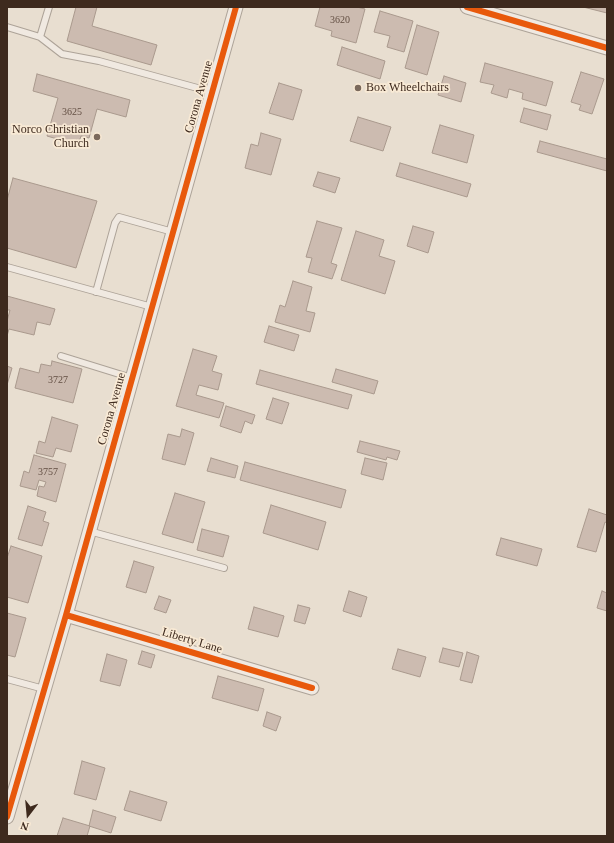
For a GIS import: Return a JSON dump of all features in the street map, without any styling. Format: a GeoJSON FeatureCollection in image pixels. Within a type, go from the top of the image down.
{"type":"FeatureCollection","features":[{"type":"Feature","properties":{"kind":"street","name":"Corona Avenue"},"geometry":{"type":"LineString","coordinates":[[7,817],[66,615],[236,7]]}},
{"type":"Feature","properties":{"kind":"street"},"geometry":{"type":"LineString","coordinates":[[468,7],[607,48]]}},
{"type":"Feature","properties":{"kind":"street","name":"Liberty Lane"},"geometry":{"type":"LineString","coordinates":[[66,615],[312,688]]}},
{"type":"Feature","properties":{"kind":"lane"},"geometry":{"type":"LineString","coordinates":[[40,37],[49,7]]}},
{"type":"Feature","properties":{"kind":"lane"},"geometry":{"type":"LineString","coordinates":[[7,27],[40,37],[62,54],[99,61],[212,92]]}},
{"type":"Feature","properties":{"kind":"lane"},"geometry":{"type":"LineString","coordinates":[[96,292],[115,223],[119,217],[173,232]]}},
{"type":"Feature","properties":{"kind":"lane"},"geometry":{"type":"LineString","coordinates":[[7,267],[152,307]]}},
{"type":"Feature","properties":{"kind":"lane"},"geometry":{"type":"LineString","coordinates":[[61,356],[132,378]]}},
{"type":"Feature","properties":{"kind":"lane"},"geometry":{"type":"LineString","coordinates":[[89,531],[224,568]]}},
{"type":"Feature","properties":{"kind":"lane"},"geometry":{"type":"LineString","coordinates":[[7,679],[44,689]]}},
{"type":"Feature","properties":{"kind":"building"},"geometry":{"type":"Polygon","coordinates":[[[76,7],[97,7],[92,26],[157,45],[151,65],[67,41],[76,7]]]}},
{"type":"Feature","properties":{"kind":"building"},"geometry":{"type":"Polygon","coordinates":[[[320,7],[357,7],[365,9],[356,43],[331,36],[332,31],[315,26],[320,7]]]}},
{"type":"Feature","properties":{"kind":"building"},"geometry":{"type":"Polygon","coordinates":[[[583,7],[607,7],[607,13],[583,7]]]}},
{"type":"Feature","properties":{"kind":"building"},"geometry":{"type":"Polygon","coordinates":[[[380,11],[413,21],[404,52],[387,47],[390,36],[374,32],[380,11]]]}},
{"type":"Feature","properties":{"kind":"building"},"geometry":{"type":"Polygon","coordinates":[[[417,25],[439,32],[427,75],[405,68],[417,25]]]}},
{"type":"Feature","properties":{"kind":"building"},"geometry":{"type":"Polygon","coordinates":[[[342,47],[385,61],[380,79],[337,65],[342,47]]]}},
{"type":"Feature","properties":{"kind":"building"},"geometry":{"type":"Polygon","coordinates":[[[485,63],[553,82],[546,106],[522,99],[523,93],[509,89],[507,98],[491,93],[494,85],[480,82],[485,63]]]}},
{"type":"Feature","properties":{"kind":"building"},"geometry":{"type":"Polygon","coordinates":[[[581,72],[604,79],[592,114],[579,110],[581,105],[571,102],[581,72]]]}},
{"type":"Feature","properties":{"kind":"building"},"geometry":{"type":"Polygon","coordinates":[[[37,74],[130,100],[126,117],[97,109],[89,138],[81,136],[78,145],[47,136],[58,98],[33,91],[37,74]]]}},
{"type":"Feature","properties":{"kind":"building"},"geometry":{"type":"Polygon","coordinates":[[[444,76],[466,83],[461,102],[438,95],[444,76]]]}},
{"type":"Feature","properties":{"kind":"building"},"geometry":{"type":"Polygon","coordinates":[[[279,83],[302,90],[293,120],[269,113],[279,83]]]}},
{"type":"Feature","properties":{"kind":"building"},"geometry":{"type":"Polygon","coordinates":[[[524,108],[551,115],[547,130],[520,122],[524,108]]]}},
{"type":"Feature","properties":{"kind":"building"},"geometry":{"type":"Polygon","coordinates":[[[358,117],[391,127],[383,151],[350,141],[358,117]]]}},
{"type":"Feature","properties":{"kind":"building"},"geometry":{"type":"Polygon","coordinates":[[[440,125],[474,135],[467,163],[432,153],[440,125]]]}},
{"type":"Feature","properties":{"kind":"building"},"geometry":{"type":"Polygon","coordinates":[[[261,133],[281,139],[271,175],[245,168],[251,144],[258,146],[261,133]]]}},
{"type":"Feature","properties":{"kind":"building"},"geometry":{"type":"Polygon","coordinates":[[[540,141],[607,159],[607,171],[537,152],[540,141]]]}},
{"type":"Feature","properties":{"kind":"building"},"geometry":{"type":"Polygon","coordinates":[[[400,163],[471,184],[467,197],[396,176],[400,163]]]}},
{"type":"Feature","properties":{"kind":"building"},"geometry":{"type":"Polygon","coordinates":[[[318,172],[340,178],[335,193],[313,186],[318,172]]]}},
{"type":"Feature","properties":{"kind":"building"},"geometry":{"type":"Polygon","coordinates":[[[13,178],[97,201],[76,268],[7,248],[7,200],[13,178]]]}},
{"type":"Feature","properties":{"kind":"building"},"geometry":{"type":"Polygon","coordinates":[[[317,221],[342,228],[331,263],[337,265],[332,279],[308,272],[312,258],[306,257],[317,221]]]}},
{"type":"Feature","properties":{"kind":"building"},"geometry":{"type":"Polygon","coordinates":[[[413,226],[434,232],[428,253],[407,246],[413,226]]]}},
{"type":"Feature","properties":{"kind":"building"},"geometry":{"type":"Polygon","coordinates":[[[356,231],[384,240],[379,256],[395,261],[385,294],[341,280],[356,231]]]}},
{"type":"Feature","properties":{"kind":"building"},"geometry":{"type":"Polygon","coordinates":[[[293,281],[312,287],[306,311],[315,313],[310,332],[275,322],[280,305],[285,307],[293,281]]]}},
{"type":"Feature","properties":{"kind":"building"},"geometry":{"type":"Polygon","coordinates":[[[7,296],[55,309],[50,325],[37,322],[34,335],[9,329],[7,336],[7,321],[10,310],[7,310],[7,296]]]}},
{"type":"Feature","properties":{"kind":"building"},"geometry":{"type":"Polygon","coordinates":[[[269,326],[299,335],[294,351],[264,342],[269,326]]]}},
{"type":"Feature","properties":{"kind":"building"},"geometry":{"type":"Polygon","coordinates":[[[193,349],[217,356],[212,371],[222,374],[218,390],[199,385],[196,395],[224,403],[219,418],[176,406],[193,349]]]}},
{"type":"Feature","properties":{"kind":"building"},"geometry":{"type":"Polygon","coordinates":[[[52,361],[82,369],[73,403],[15,388],[20,368],[39,373],[41,364],[51,366],[52,361]]]}},
{"type":"Feature","properties":{"kind":"building"},"geometry":{"type":"Polygon","coordinates":[[[7,366],[12,368],[7,385],[7,366]]]}},
{"type":"Feature","properties":{"kind":"building"},"geometry":{"type":"Polygon","coordinates":[[[336,369],[378,381],[374,394],[332,382],[336,369]]]}},
{"type":"Feature","properties":{"kind":"building"},"geometry":{"type":"Polygon","coordinates":[[[260,370],[352,395],[348,409],[256,384],[260,370]]]}},
{"type":"Feature","properties":{"kind":"building"},"geometry":{"type":"Polygon","coordinates":[[[273,398],[289,403],[282,424],[266,419],[273,398]]]}},
{"type":"Feature","properties":{"kind":"building"},"geometry":{"type":"Polygon","coordinates":[[[226,406],[255,415],[252,424],[245,421],[241,433],[220,426],[226,406]]]}},
{"type":"Feature","properties":{"kind":"building"},"geometry":{"type":"Polygon","coordinates":[[[52,417],[78,425],[71,452],[56,448],[53,457],[36,453],[39,441],[45,443],[52,417]]]}},
{"type":"Feature","properties":{"kind":"building"},"geometry":{"type":"Polygon","coordinates":[[[182,429],[194,433],[185,465],[162,459],[168,434],[180,437],[182,429]]]}},
{"type":"Feature","properties":{"kind":"building"},"geometry":{"type":"Polygon","coordinates":[[[360,441],[400,451],[397,460],[387,457],[386,460],[357,452],[360,441]]]}},
{"type":"Feature","properties":{"kind":"building"},"geometry":{"type":"Polygon","coordinates":[[[34,455],[66,464],[56,502],[37,496],[39,486],[44,487],[46,482],[39,480],[36,490],[20,486],[24,471],[29,473],[34,455]]]}},
{"type":"Feature","properties":{"kind":"building"},"geometry":{"type":"Polygon","coordinates":[[[211,458],[238,466],[235,478],[207,471],[211,458]]]}},
{"type":"Feature","properties":{"kind":"building"},"geometry":{"type":"Polygon","coordinates":[[[365,458],[387,463],[383,480],[361,474],[365,458]]]}},
{"type":"Feature","properties":{"kind":"building"},"geometry":{"type":"Polygon","coordinates":[[[245,462],[346,490],[341,508],[240,480],[245,462]]]}},
{"type":"Feature","properties":{"kind":"building"},"geometry":{"type":"Polygon","coordinates":[[[175,493],[205,502],[193,543],[162,534],[175,493]]]}},
{"type":"Feature","properties":{"kind":"building"},"geometry":{"type":"Polygon","coordinates":[[[271,505],[326,522],[318,550],[263,533],[271,505]]]}},
{"type":"Feature","properties":{"kind":"building"},"geometry":{"type":"Polygon","coordinates":[[[28,506],[46,512],[43,521],[49,523],[42,546],[18,539],[28,506]]]}},
{"type":"Feature","properties":{"kind":"building"},"geometry":{"type":"Polygon","coordinates":[[[589,509],[607,515],[607,523],[605,522],[596,552],[577,547],[589,509]]]}},
{"type":"Feature","properties":{"kind":"building"},"geometry":{"type":"Polygon","coordinates":[[[202,529],[229,536],[223,557],[197,550],[202,529]]]}},
{"type":"Feature","properties":{"kind":"building"},"geometry":{"type":"Polygon","coordinates":[[[501,538],[542,549],[537,566],[496,555],[501,538]]]}},
{"type":"Feature","properties":{"kind":"building"},"geometry":{"type":"Polygon","coordinates":[[[11,546],[42,556],[28,603],[7,597],[7,558],[11,546]]]}},
{"type":"Feature","properties":{"kind":"building"},"geometry":{"type":"Polygon","coordinates":[[[134,561],[154,567],[146,593],[126,587],[134,561]]]}},
{"type":"Feature","properties":{"kind":"building"},"geometry":{"type":"Polygon","coordinates":[[[349,591],[367,597],[361,617],[343,611],[349,591]]]}},
{"type":"Feature","properties":{"kind":"building"},"geometry":{"type":"Polygon","coordinates":[[[602,591],[607,593],[607,611],[597,608],[602,591]]]}},
{"type":"Feature","properties":{"kind":"building"},"geometry":{"type":"Polygon","coordinates":[[[159,596],[171,600],[166,613],[154,609],[159,596]]]}},
{"type":"Feature","properties":{"kind":"building"},"geometry":{"type":"Polygon","coordinates":[[[298,605],[310,608],[305,624],[294,621],[298,605]]]}},
{"type":"Feature","properties":{"kind":"building"},"geometry":{"type":"Polygon","coordinates":[[[254,607],[284,616],[278,637],[248,629],[254,607]]]}},
{"type":"Feature","properties":{"kind":"building"},"geometry":{"type":"Polygon","coordinates":[[[7,613],[26,618],[15,657],[7,655],[7,613]]]}},
{"type":"Feature","properties":{"kind":"building"},"geometry":{"type":"Polygon","coordinates":[[[443,648],[463,653],[459,667],[439,662],[443,648]]]}},
{"type":"Feature","properties":{"kind":"building"},"geometry":{"type":"Polygon","coordinates":[[[398,649],[426,657],[420,677],[392,669],[398,649]]]}},
{"type":"Feature","properties":{"kind":"building"},"geometry":{"type":"Polygon","coordinates":[[[142,651],[155,655],[151,668],[138,664],[142,651]]]}},
{"type":"Feature","properties":{"kind":"building"},"geometry":{"type":"Polygon","coordinates":[[[467,652],[479,656],[472,683],[460,680],[467,652]]]}},
{"type":"Feature","properties":{"kind":"building"},"geometry":{"type":"Polygon","coordinates":[[[107,654],[127,660],[120,686],[100,681],[107,654]]]}},
{"type":"Feature","properties":{"kind":"building"},"geometry":{"type":"Polygon","coordinates":[[[218,676],[264,689],[258,711],[212,698],[218,676]]]}},
{"type":"Feature","properties":{"kind":"building"},"geometry":{"type":"Polygon","coordinates":[[[267,712],[281,717],[276,731],[263,726],[267,712]]]}},
{"type":"Feature","properties":{"kind":"building"},"geometry":{"type":"Polygon","coordinates":[[[82,761],[105,768],[96,800],[74,794],[82,761]]]}},
{"type":"Feature","properties":{"kind":"building"},"geometry":{"type":"Polygon","coordinates":[[[130,791],[167,802],[161,821],[124,810],[130,791]]]}},
{"type":"Feature","properties":{"kind":"building"},"geometry":{"type":"Polygon","coordinates":[[[93,810],[116,817],[111,833],[89,826],[93,810]]]}},
{"type":"Feature","properties":{"kind":"building"},"geometry":{"type":"Polygon","coordinates":[[[63,818],[90,826],[87,836],[57,836],[63,818]]]}},
{"type":"Feature","properties":{"kind":"cycle path"},"geometry":{"type":"LineString","coordinates":[[7,817],[66,615],[236,7]]}},
{"type":"Feature","properties":{"kind":"cycle path"},"geometry":{"type":"LineString","coordinates":[[467,7],[607,48]]}},
{"type":"Feature","properties":{"kind":"cycle path"},"geometry":{"type":"LineString","coordinates":[[66,615],[312,688]]}},
{"type":"Feature","properties":{"kind":"place","name":"Box Wheelchairs"},"geometry":{"type":"Point","coordinates":[358,88]}},
{"type":"Feature","properties":{"kind":"place","name":"Norco Christian Church"},"geometry":{"type":"Point","coordinates":[97,137]}}]}
